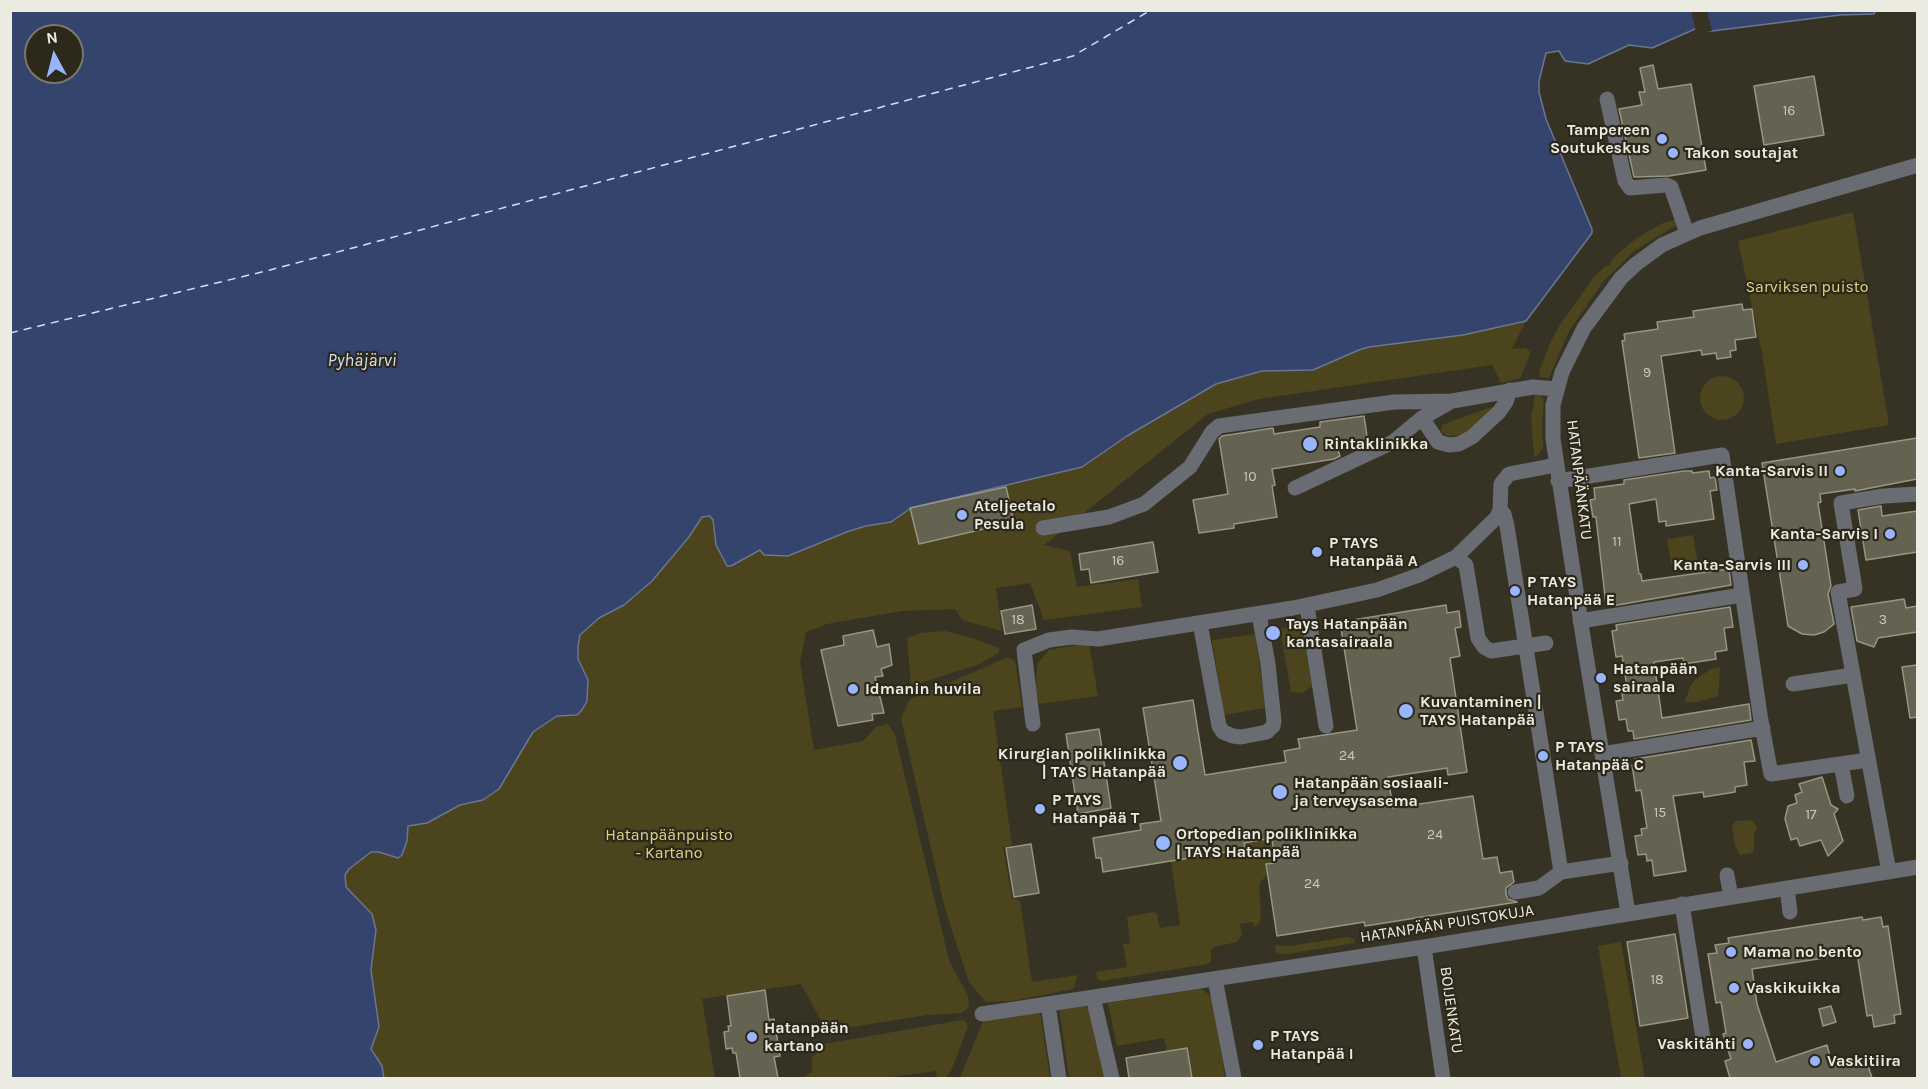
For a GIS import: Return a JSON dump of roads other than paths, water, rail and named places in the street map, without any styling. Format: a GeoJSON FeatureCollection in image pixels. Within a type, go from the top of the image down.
{"type":"FeatureCollection","features":[{"type":"Feature","properties":{"kind":"street"},"geometry":{"type":"LineString","coordinates":[[1607,99],[1616,149],[1625,181],[1630,188],[1666,185],[1671,187],[1687,233]]}},
{"type":"Feature","properties":{"kind":"street","name":"HATANPÄÄNKATU"},"geometry":{"type":"LineString","coordinates":[[1629,913],[1556,465],[1552,426],[1557,389],[1567,359],[1584,327],[1621,278],[1647,255],[1687,233],[1917,165]]}},
{"type":"Feature","properties":{"kind":"street"},"geometry":{"type":"LineString","coordinates":[[1043,528],[1109,518],[1151,500],[1190,467],[1212,432],[1219,426],[1394,402],[1452,401],[1533,387],[1557,389]]}},
{"type":"Feature","properties":{"kind":"street"},"geometry":{"type":"LineString","coordinates":[[1422,418],[1438,442],[1449,445],[1459,444],[1472,437],[1499,412],[1510,390]]}},
{"type":"Feature","properties":{"kind":"street"},"geometry":{"type":"LineString","coordinates":[[1295,488],[1393,442],[1422,418],[1452,401]]}},
{"type":"Feature","properties":{"kind":"street"},"geometry":{"type":"LineString","coordinates":[[1558,481],[1722,455],[1771,774],[1869,760]]}},
{"type":"Feature","properties":{"kind":"street"},"geometry":{"type":"LineString","coordinates":[[1034,724],[1024,650],[1049,640],[1072,637],[1098,639],[1307,606],[1377,590],[1419,575],[1456,557],[1487,530],[1500,510],[1501,484],[1509,474],[1556,465]]}},
{"type":"Feature","properties":{"kind":"street"},"geometry":{"type":"LineString","coordinates":[[1889,872],[1839,592],[1855,589],[1841,503],[1884,496],[1917,494]]}},
{"type":"Feature","properties":{"kind":"street"},"geometry":{"type":"LineString","coordinates":[[1500,510],[1507,526],[1562,872]]}},
{"type":"Feature","properties":{"kind":"street"},"geometry":{"type":"LineString","coordinates":[[1456,557],[1466,565],[1480,642],[1491,651],[1546,643]]}},
{"type":"Feature","properties":{"kind":"street"},"geometry":{"type":"LineString","coordinates":[[1580,621],[1742,595]]}},
{"type":"Feature","properties":{"kind":"street"},"geometry":{"type":"LineString","coordinates":[[1307,606],[1326,726]]}},
{"type":"Feature","properties":{"kind":"street"},"geometry":{"type":"LineString","coordinates":[[1200,623],[1219,726],[1223,732],[1241,737],[1267,732],[1273,726],[1274,721],[1268,663],[1259,614]]}},
{"type":"Feature","properties":{"kind":"street"},"geometry":{"type":"LineString","coordinates":[[1793,684],[1853,675]]}},
{"type":"Feature","properties":{"kind":"street"},"geometry":{"type":"LineString","coordinates":[[1602,754],[1763,728]]}},
{"type":"Feature","properties":{"kind":"street"},"geometry":{"type":"LineString","coordinates":[[1841,764],[1847,796]]}},
{"type":"Feature","properties":{"kind":"street"},"geometry":{"type":"LineString","coordinates":[[1515,892],[1539,888],[1562,872],[1621,862]]}},
{"type":"Feature","properties":{"kind":"street","name":"HATANPÄÄN PUISTOKUJA"},"geometry":{"type":"LineString","coordinates":[[982,1014],[1424,947],[1917,867]]}},
{"type":"Feature","properties":{"kind":"street"},"geometry":{"type":"LineString","coordinates":[[1727,874],[1731,897]]}},
{"type":"Feature","properties":{"kind":"street"},"geometry":{"type":"LineString","coordinates":[[1787,888],[1790,912]]}},
{"type":"Feature","properties":{"kind":"street"},"geometry":{"type":"LineString","coordinates":[[1682,904],[1702,1038]]}},
{"type":"Feature","properties":{"kind":"street","name":"BOIJENKATU"},"geometry":{"type":"LineString","coordinates":[[1424,947],[1443,1078]]}},
{"type":"Feature","properties":{"kind":"street"},"geometry":{"type":"LineString","coordinates":[[1215,979],[1234,1078]]}},
{"type":"Feature","properties":{"kind":"street"},"geometry":{"type":"LineString","coordinates":[[1093,997],[1112,1078]]}},
{"type":"Feature","properties":{"kind":"street"},"geometry":{"type":"LineString","coordinates":[[1048,1004],[1059,1078]]}},
{"type":"Feature","properties":{"kind":"water","name":"Pyhäjärvi"},"geometry":{"type":"Polygon","coordinates":[[[10,11],[1875,11],[1874,14],[1840,15],[1712,31],[1695,29],[1652,48],[1629,45],[1588,64],[1565,61],[1559,51],[1546,53],[1539,81],[1539,92],[1546,119],[1592,233],[1526,321],[1463,335],[1369,347],[1313,370],[1262,371],[1216,384],[1127,436],[1082,467],[911,508],[891,522],[849,531],[788,556],[764,555],[760,550],[727,566],[716,545],[713,520],[710,516],[702,517],[689,537],[652,581],[624,605],[599,618],[580,635],[578,659],[588,680],[587,701],[582,710],[577,715],[557,716],[533,732],[499,789],[483,800],[460,805],[427,823],[408,826],[407,841],[402,855],[398,858],[371,852],[349,869],[345,875],[346,887],[372,914],[376,930],[371,970],[379,1027],[371,1049],[382,1066],[384,1078],[11,1078],[10,11]]]}},
{"type":"Feature","properties":{"kind":"place","name":"Tampereen Soutukeskus"},"geometry":{"type":"Point","coordinates":[1662,139]}},
{"type":"Feature","properties":{"kind":"place","name":"Takon soutajat"},"geometry":{"type":"Point","coordinates":[1673,153]}},
{"type":"Feature","properties":{"kind":"place","name":"Rintaklinikka"},"geometry":{"type":"Point","coordinates":[1310,444]}},
{"type":"Feature","properties":{"kind":"place","name":"Kanta-Sarvis II"},"geometry":{"type":"Point","coordinates":[1840,471]}},
{"type":"Feature","properties":{"kind":"place","name":"Ateljeetalo Pesula"},"geometry":{"type":"Point","coordinates":[962,515]}},
{"type":"Feature","properties":{"kind":"place","name":"Kanta-Sarvis I"},"geometry":{"type":"Point","coordinates":[1890,534]}},
{"type":"Feature","properties":{"kind":"place","name":"P TAYS Hatanpää A"},"geometry":{"type":"Point","coordinates":[1317,552]}},
{"type":"Feature","properties":{"kind":"place","name":"Kanta-Sarvis III"},"geometry":{"type":"Point","coordinates":[1803,565]}},
{"type":"Feature","properties":{"kind":"place","name":"P TAYS Hatanpää E"},"geometry":{"type":"Point","coordinates":[1515,591]}},
{"type":"Feature","properties":{"kind":"place","name":"Tays Hatanpään kantasairaala"},"geometry":{"type":"Point","coordinates":[1273,633]}},
{"type":"Feature","properties":{"kind":"place","name":"Hatanpään sairaala"},"geometry":{"type":"Point","coordinates":[1601,678]}},
{"type":"Feature","properties":{"kind":"place","name":"Idmanin huvila"},"geometry":{"type":"Point","coordinates":[853,689]}},
{"type":"Feature","properties":{"kind":"place","name":"Kuvantaminen | TAYS Hatanpää"},"geometry":{"type":"Point","coordinates":[1406,711]}},
{"type":"Feature","properties":{"kind":"place","name":"P TAYS Hatanpää C"},"geometry":{"type":"Point","coordinates":[1543,756]}},
{"type":"Feature","properties":{"kind":"place","name":"Kirurgian poliklinikka | TAYS Hatanpää"},"geometry":{"type":"Point","coordinates":[1180,763]}},
{"type":"Feature","properties":{"kind":"place","name":"Hatanpään sosiaali- ja terveysasema"},"geometry":{"type":"Point","coordinates":[1280,792]}},
{"type":"Feature","properties":{"kind":"place","name":"P TAYS Hatanpää T"},"geometry":{"type":"Point","coordinates":[1040,809]}},
{"type":"Feature","properties":{"kind":"place","name":"Ortopedian poliklinikka | TAYS Hatanpää"},"geometry":{"type":"Point","coordinates":[1163,843]}},
{"type":"Feature","properties":{"kind":"place","name":"Mama no bento"},"geometry":{"type":"Point","coordinates":[1731,952]}},
{"type":"Feature","properties":{"kind":"place","name":"Vaskikuikka"},"geometry":{"type":"Point","coordinates":[1734,988]}},
{"type":"Feature","properties":{"kind":"place","name":"Hatanpään kartano"},"geometry":{"type":"Point","coordinates":[752,1037]}},
{"type":"Feature","properties":{"kind":"place","name":"Vaskitähti"},"geometry":{"type":"Point","coordinates":[1748,1044]}},
{"type":"Feature","properties":{"kind":"place","name":"P TAYS Hatanpää I"},"geometry":{"type":"Point","coordinates":[1258,1045]}},
{"type":"Feature","properties":{"kind":"place","name":"Vaskitiira"},"geometry":{"type":"Point","coordinates":[1815,1061]}},
{"type":"Feature","properties":{"kind":"park label","name":"Sarviksen puisto"},"geometry":{"type":"Point","coordinates":[1807,287]}},
{"type":"Feature","properties":{"kind":"park label","name":"Hatanpäänpuisto - Kartano"},"geometry":{"type":"Point","coordinates":[669,844]}}]}
